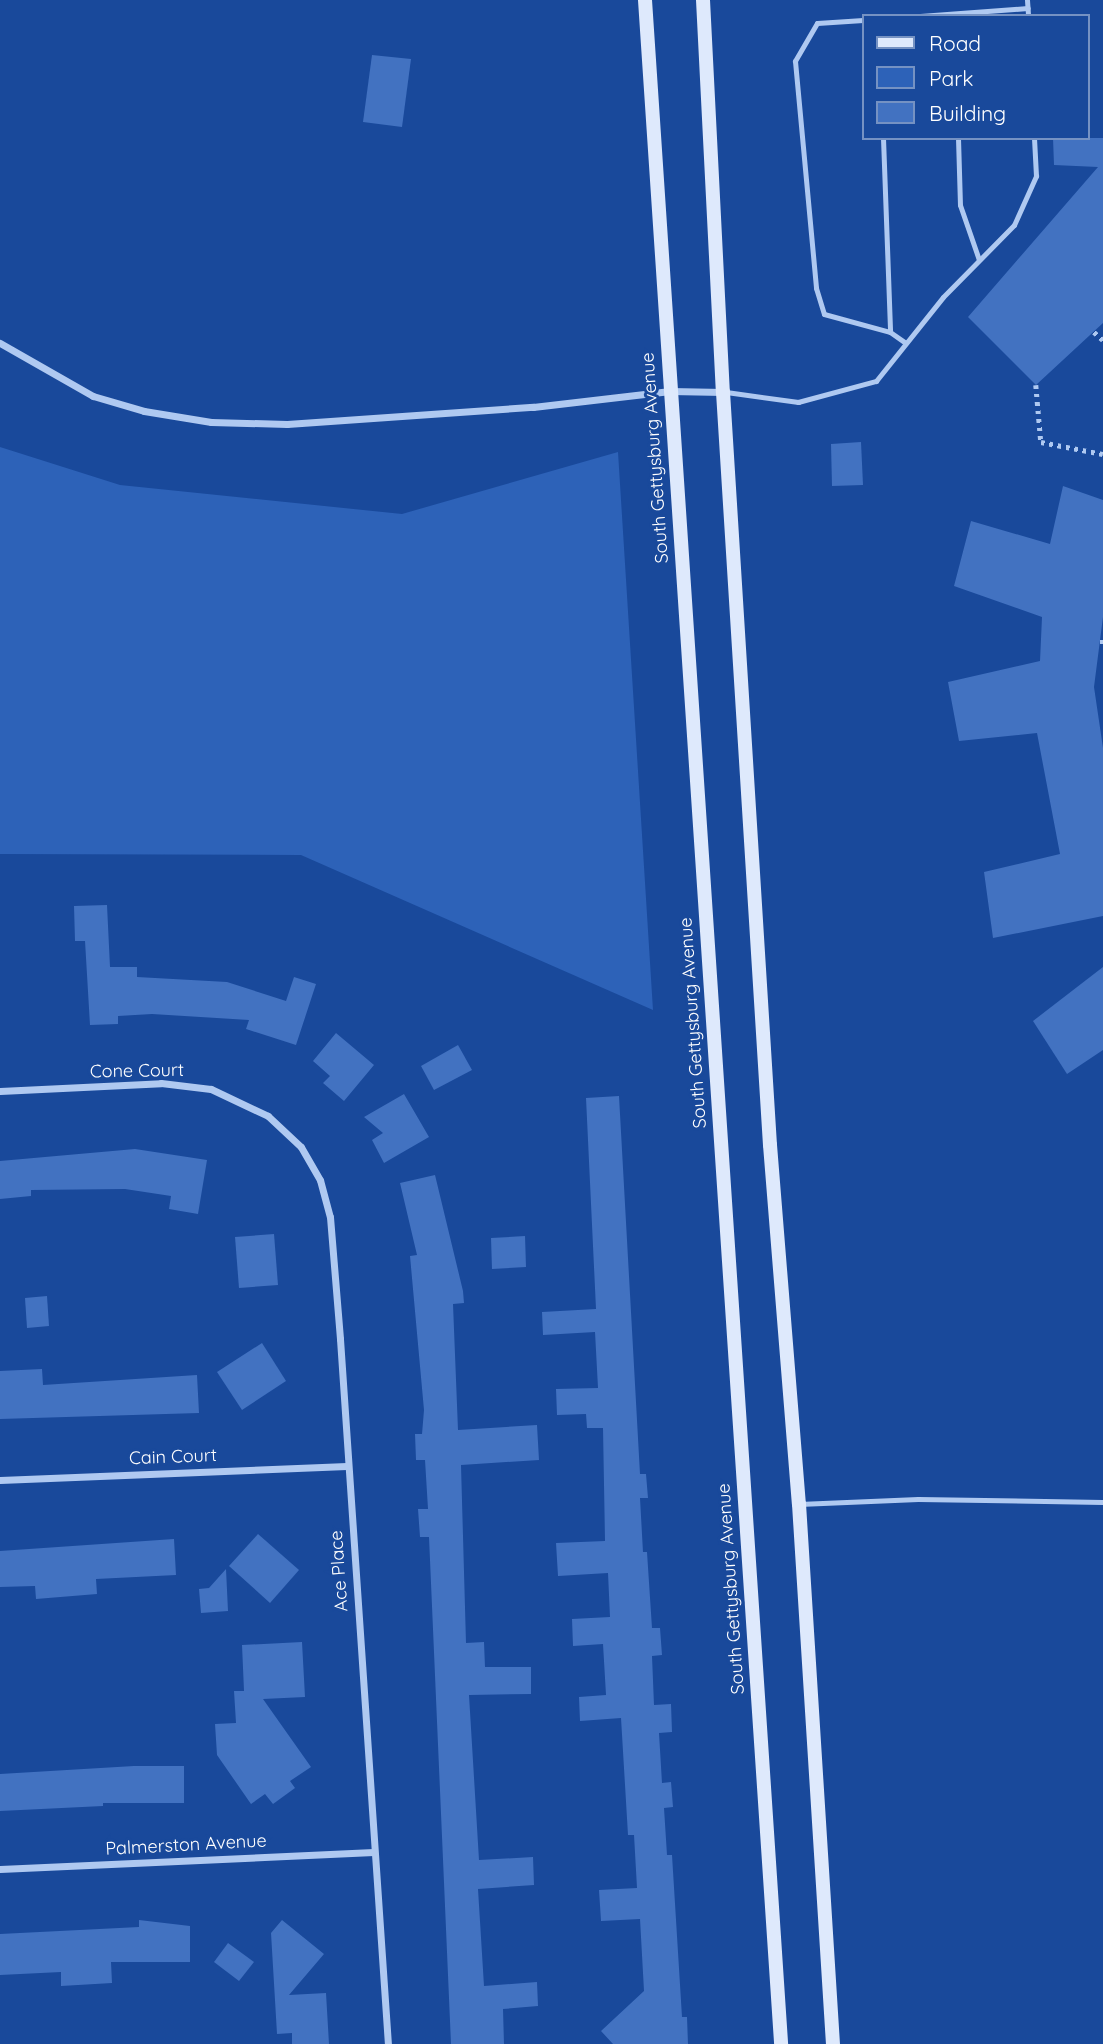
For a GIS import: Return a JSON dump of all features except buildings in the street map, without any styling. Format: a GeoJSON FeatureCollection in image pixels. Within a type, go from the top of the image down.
{"type":"FeatureCollection","features":[{"type":"Feature","properties":{"kind":"main road","name":"South Gettysburg Avenue"},"geometry":{"type":"LineString","coordinates":[[645,0],[781,2044]]}},
{"type":"Feature","properties":{"kind":"main road"},"geometry":{"type":"LineString","coordinates":[[704,0],[723,392],[770,1144],[799,1504],[833,2044]]}},
{"type":"Feature","properties":{"kind":"street"},"geometry":{"type":"LineString","coordinates":[[0,343],[93,396],[145,411],[211,422],[287,424],[533,408],[670,391],[723,392]]}},
{"type":"Feature","properties":{"kind":"street","name":"Cone Court"},"geometry":{"type":"LineString","coordinates":[[0,1091],[191,1085],[231,1095],[268,1115]]}},
{"type":"Feature","properties":{"kind":"street","name":"Ace Place"},"geometry":{"type":"LineString","coordinates":[[268,1115],[301,1147],[326,1199],[388,2044]]}},
{"type":"Feature","properties":{"kind":"street","name":"Cain Court"},"geometry":{"type":"LineString","coordinates":[[0,1480],[347,1466]]}},
{"type":"Feature","properties":{"kind":"street","name":"Palmerston Avenue"},"geometry":{"type":"LineString","coordinates":[[0,1869],[374,1852]]}},
{"type":"Feature","properties":{"kind":"lane"},"geometry":{"type":"LineString","coordinates":[[1027,0],[1028,14]]}},
{"type":"Feature","properties":{"kind":"lane"},"geometry":{"type":"LineString","coordinates":[[965,14],[1028,8]]}},
{"type":"Feature","properties":{"kind":"lane"},"geometry":{"type":"LineString","coordinates":[[862,19],[817,23],[795,61],[816,288],[824,314],[890,332],[906,343]]}},
{"type":"Feature","properties":{"kind":"lane"},"geometry":{"type":"LineString","coordinates":[[883,140],[890,332]]}},
{"type":"Feature","properties":{"kind":"lane"},"geometry":{"type":"LineString","coordinates":[[958,140],[960,205],[979,260]]}},
{"type":"Feature","properties":{"kind":"lane"},"geometry":{"type":"LineString","coordinates":[[723,392],[798,402],[876,381],[979,260],[1014,225],[1036,176],[1034,140]]}},
{"type":"Feature","properties":{"kind":"lane"},"geometry":{"type":"LineString","coordinates":[[799,1504],[918,1499],[1103,1502]]}},
{"type":"Feature","properties":{"kind":"path"},"geometry":{"type":"LineString","coordinates":[[1094,332],[1103,340]]}},
{"type":"Feature","properties":{"kind":"path"},"geometry":{"type":"LineString","coordinates":[[1036,385],[1041,442],[1103,454]]}},
{"type":"Feature","properties":{"kind":"green space"},"geometry":{"type":"Polygon","coordinates":[[[0,447],[120,485],[402,514],[618,452],[653,1010],[301,855],[0,854],[0,447]]]}}]}
